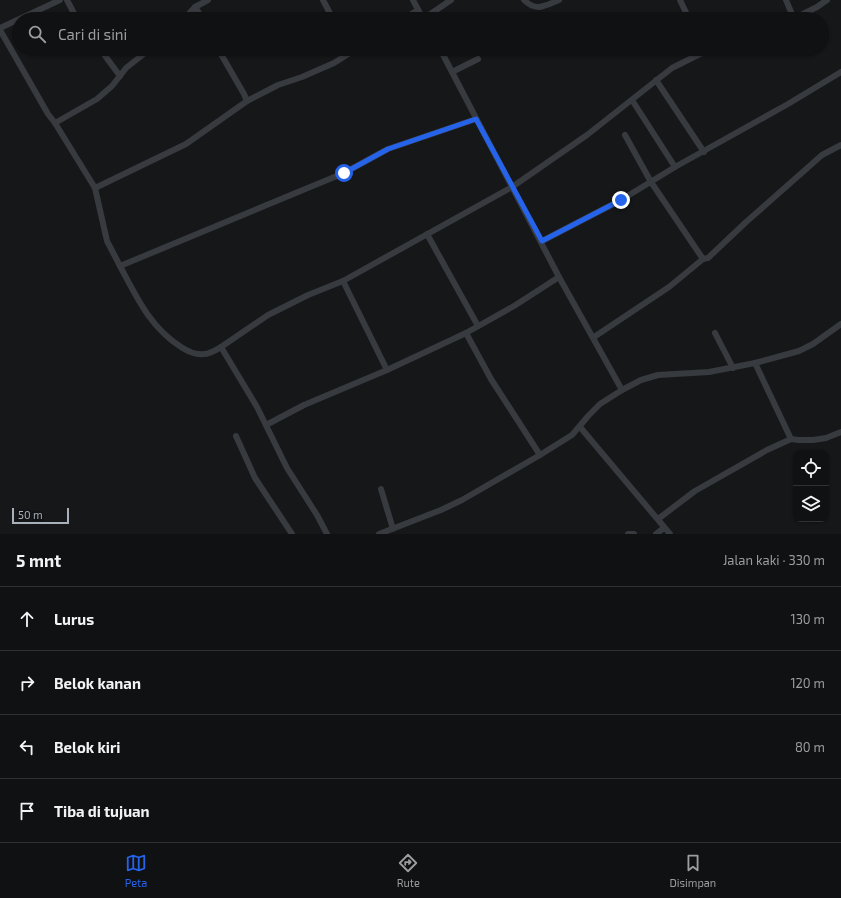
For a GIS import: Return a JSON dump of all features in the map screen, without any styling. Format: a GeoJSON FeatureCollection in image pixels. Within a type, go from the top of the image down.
{"type":"FeatureCollection","features":[{"type":"Feature","properties":{"kind":"street"},"geometry":{"type":"LineString","coordinates":[[35,12],[60,0]]}},
{"type":"Feature","properties":{"kind":"street"},"geometry":{"type":"LineString","coordinates":[[67,0],[73,12]]}},
{"type":"Feature","properties":{"kind":"street"},"geometry":{"type":"LineString","coordinates":[[190,12],[195,7],[208,0]]}},
{"type":"Feature","properties":{"kind":"street"},"geometry":{"type":"LineString","coordinates":[[323,0],[329,12]]}},
{"type":"Feature","properties":{"kind":"street"},"geometry":{"type":"LineString","coordinates":[[412,0],[418,10],[415,12]]}},
{"type":"Feature","properties":{"kind":"street"},"geometry":{"type":"LineString","coordinates":[[433,12],[451,0]]}},
{"type":"Feature","properties":{"kind":"street"},"geometry":{"type":"LineString","coordinates":[[524,0],[529,5],[536,8],[559,0]]}},
{"type":"Feature","properties":{"kind":"street"},"geometry":{"type":"LineString","coordinates":[[680,0],[686,12]]}},
{"type":"Feature","properties":{"kind":"street"},"geometry":{"type":"LineString","coordinates":[[786,0],[790,12]]}},
{"type":"Feature","properties":{"kind":"street"},"geometry":{"type":"LineString","coordinates":[[806,12],[827,0]]}},
{"type":"Feature","properties":{"kind":"street"},"geometry":{"type":"LineString","coordinates":[[195,7],[198,12]]}},
{"type":"Feature","properties":{"kind":"street"},"geometry":{"type":"LineString","coordinates":[[12,23],[0,29],[12,50]]}},
{"type":"Feature","properties":{"kind":"street"},"geometry":{"type":"LineString","coordinates":[[15,56],[48,114],[95,188],[107,241],[145,311],[161,331],[176,343],[189,351],[203,355],[221,347],[268,315],[308,295],[343,281],[512,187],[587,135],[672,68],[695,56]]}},
{"type":"Feature","properties":{"kind":"street"},"geometry":{"type":"LineString","coordinates":[[105,56],[120,76]]}},
{"type":"Feature","properties":{"kind":"street"},"geometry":{"type":"LineString","coordinates":[[55,123],[97,99],[112,86],[126,68],[141,56]]}},
{"type":"Feature","properties":{"kind":"street"},"geometry":{"type":"LineString","coordinates":[[222,56],[247,101]]}},
{"type":"Feature","properties":{"kind":"street"},"geometry":{"type":"LineString","coordinates":[[95,188],[186,144],[247,101],[278,85],[302,77],[334,63],[345,56]]}},
{"type":"Feature","properties":{"kind":"street"},"geometry":{"type":"LineString","coordinates":[[444,56],[542,241],[559,277],[594,337],[622,390]]}},
{"type":"Feature","properties":{"kind":"street"},"geometry":{"type":"LineString","coordinates":[[452,72],[478,59]]}},
{"type":"Feature","properties":{"kind":"street"},"geometry":{"type":"LineString","coordinates":[[542,241],[609,206],[841,72]]}},
{"type":"Feature","properties":{"kind":"street"},"geometry":{"type":"LineString","coordinates":[[656,80],[704,152]]}},
{"type":"Feature","properties":{"kind":"street"},"geometry":{"type":"LineString","coordinates":[[632,100],[675,167]]}},
{"type":"Feature","properties":{"kind":"street"},"geometry":{"type":"LineString","coordinates":[[120,266],[344,173],[388,149],[476,119]]}},
{"type":"Feature","properties":{"kind":"street"},"geometry":{"type":"LineString","coordinates":[[625,135],[651,182],[703,259]]}},
{"type":"Feature","properties":{"kind":"street"},"geometry":{"type":"LineString","coordinates":[[594,337],[668,287],[703,259],[708,258],[744,223],[822,155],[841,145]]}},
{"type":"Feature","properties":{"kind":"street"},"geometry":{"type":"LineString","coordinates":[[427,234],[478,326]]}},
{"type":"Feature","properties":{"kind":"street"},"geometry":{"type":"LineString","coordinates":[[266,425],[304,405],[387,370],[466,333],[514,306],[559,277]]}},
{"type":"Feature","properties":{"kind":"street"},"geometry":{"type":"LineString","coordinates":[[343,281],[387,370]]}},
{"type":"Feature","properties":{"kind":"street"},"geometry":{"type":"LineString","coordinates":[[379,534],[441,510],[462,500],[540,456],[572,435],[600,404],[641,380],[658,375],[709,372],[733,368],[799,351],[813,344],[841,324]]}},
{"type":"Feature","properties":{"kind":"street"},"geometry":{"type":"LineString","coordinates":[[466,333],[491,379],[540,456]]}},
{"type":"Feature","properties":{"kind":"street"},"geometry":{"type":"LineString","coordinates":[[715,333],[733,368]]}},
{"type":"Feature","properties":{"kind":"street"},"geometry":{"type":"LineString","coordinates":[[221,347],[266,425],[287,468],[317,515],[327,534]]}},
{"type":"Feature","properties":{"kind":"street"},"geometry":{"type":"LineString","coordinates":[[755,363],[791,439]]}},
{"type":"Feature","properties":{"kind":"street"},"geometry":{"type":"LineString","coordinates":[[580,427],[670,534]]}},
{"type":"Feature","properties":{"kind":"street"},"geometry":{"type":"LineString","coordinates":[[658,519],[695,491],[767,450],[791,439],[813,440],[826,438],[841,432]]}},
{"type":"Feature","properties":{"kind":"street"},"geometry":{"type":"LineString","coordinates":[[236,436],[255,478],[292,534]]}},
{"type":"Feature","properties":{"kind":"street"},"geometry":{"type":"LineString","coordinates":[[381,489],[393,529]]}},
{"type":"Feature","properties":{"kind":"street"},"geometry":{"type":"LineString","coordinates":[[656,534],[664,528]]}},
{"type":"Feature","properties":{"kind":"street"},"geometry":{"type":"LineString","coordinates":[[628,534],[634,534]]}},
{"type":"Feature","properties":{"kind":"route"},"geometry":{"type":"LineString","coordinates":[[344,173],[388,149],[476,119],[542,241],[621,200]]}}]}
